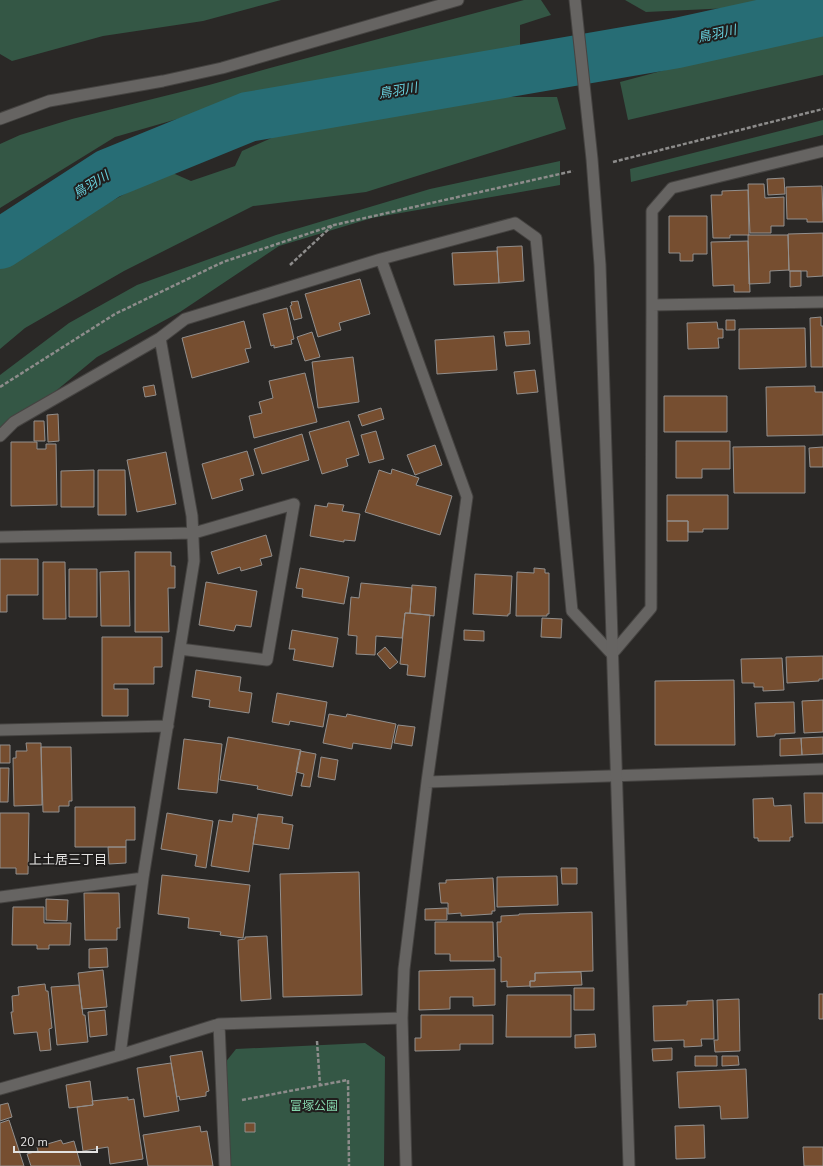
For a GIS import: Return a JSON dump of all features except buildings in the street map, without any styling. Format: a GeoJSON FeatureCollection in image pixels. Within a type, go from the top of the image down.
{"type":"FeatureCollection","features":[{"type":"Feature","properties":{"kind":"street"},"geometry":{"type":"LineString","coordinates":[[0,120],[49,101],[163,81],[222,68],[458,0]]}},
{"type":"Feature","properties":{"kind":"street"},"geometry":{"type":"LineString","coordinates":[[575,0],[592,163],[600,265],[629,1166]]}},
{"type":"Feature","properties":{"kind":"street"},"geometry":{"type":"LineString","coordinates":[[612,654],[651,608],[652,211],[672,188],[823,151]]}},
{"type":"Feature","properties":{"kind":"street"},"geometry":{"type":"LineString","coordinates":[[0,436],[14,422],[160,338],[185,318],[381,258],[515,223],[536,238],[572,611],[612,654]]}},
{"type":"Feature","properties":{"kind":"street"},"geometry":{"type":"LineString","coordinates":[[381,258],[467,497],[427,782],[404,969],[402,1018],[406,1166]]}},
{"type":"Feature","properties":{"kind":"street"},"geometry":{"type":"LineString","coordinates":[[652,305],[823,302]]}},
{"type":"Feature","properties":{"kind":"street"},"geometry":{"type":"LineString","coordinates":[[120,1055],[143,878],[194,561],[194,533],[192,516],[160,338]]}},
{"type":"Feature","properties":{"kind":"street"},"geometry":{"type":"LineString","coordinates":[[0,537],[194,533],[294,504],[267,660],[180,648]]}},
{"type":"Feature","properties":{"kind":"street"},"geometry":{"type":"LineString","coordinates":[[0,730],[168,726]]}},
{"type":"Feature","properties":{"kind":"street"},"geometry":{"type":"LineString","coordinates":[[427,782],[823,769]]}},
{"type":"Feature","properties":{"kind":"street"},"geometry":{"type":"LineString","coordinates":[[0,897],[143,878]]}},
{"type":"Feature","properties":{"kind":"street"},"geometry":{"type":"LineString","coordinates":[[0,1089],[120,1055],[219,1024],[402,1018]]}},
{"type":"Feature","properties":{"kind":"street"},"geometry":{"type":"LineString","coordinates":[[219,1024],[225,1166]]}},
{"type":"Feature","properties":{"kind":"path"},"geometry":{"type":"LineString","coordinates":[[0,387],[115,314],[223,262],[334,225],[823,109]]}},
{"type":"Feature","properties":{"kind":"path"},"geometry":{"type":"LineString","coordinates":[[289,266],[334,225]]}},
{"type":"Feature","properties":{"kind":"path"},"geometry":{"type":"LineString","coordinates":[[316,1020],[320,1085]]}},
{"type":"Feature","properties":{"kind":"path"},"geometry":{"type":"LineString","coordinates":[[239,1100],[348,1080],[349,1166]]}},
{"type":"Feature","properties":{"kind":"green space"},"geometry":{"type":"Polygon","coordinates":[[[0,0],[281,0],[203,21],[103,36],[12,61],[0,54],[0,0]]]}},
{"type":"Feature","properties":{"kind":"green space"},"geometry":{"type":"Polygon","coordinates":[[[524,0],[541,0],[551,15],[520,25],[520,55],[488,64],[469,87],[302,83],[115,137],[0,208],[0,144],[20,135],[72,119],[209,85],[524,0]]]}},
{"type":"Feature","properties":{"kind":"green space"},"geometry":{"type":"Polygon","coordinates":[[[625,0],[767,0],[730,8],[646,12],[625,0]]]}},
{"type":"Feature","properties":{"kind":"green space"},"geometry":{"type":"Polygon","coordinates":[[[823,28],[823,75],[628,120],[620,82],[823,28]]]}},
{"type":"Feature","properties":{"kind":"green space"},"geometry":{"type":"Polygon","coordinates":[[[364,97],[557,97],[566,129],[366,192],[253,206],[124,271],[25,328],[0,349],[0,266],[59,229],[168,171],[191,181],[235,166],[242,151],[364,97]]]}},
{"type":"Feature","properties":{"kind":"green space"},"geometry":{"type":"Polygon","coordinates":[[[823,120],[823,135],[631,182],[630,169],[823,120]]]}},
{"type":"Feature","properties":{"kind":"green space"},"geometry":{"type":"Polygon","coordinates":[[[560,161],[560,185],[372,218],[279,246],[180,312],[97,357],[0,437],[0,375],[69,323],[137,285],[276,235],[430,189],[560,161]]]}},
{"type":"Feature","properties":{"kind":"green space","name":"富塚公園"},"geometry":{"type":"Polygon","coordinates":[[[365,1043],[385,1057],[384,1166],[227,1166],[220,1069],[236,1049],[365,1043]]]}},
{"type":"Feature","properties":{"kind":"waterway","name":"鳥羽川"},"geometry":{"type":"LineString","coordinates":[[0,244],[108,174],[248,117],[677,43],[823,11]]}},
{"type":"Feature","properties":{"kind":"district","name":"上土居三丁目"},"geometry":{"type":"Point","coordinates":[68,860]}}]}
